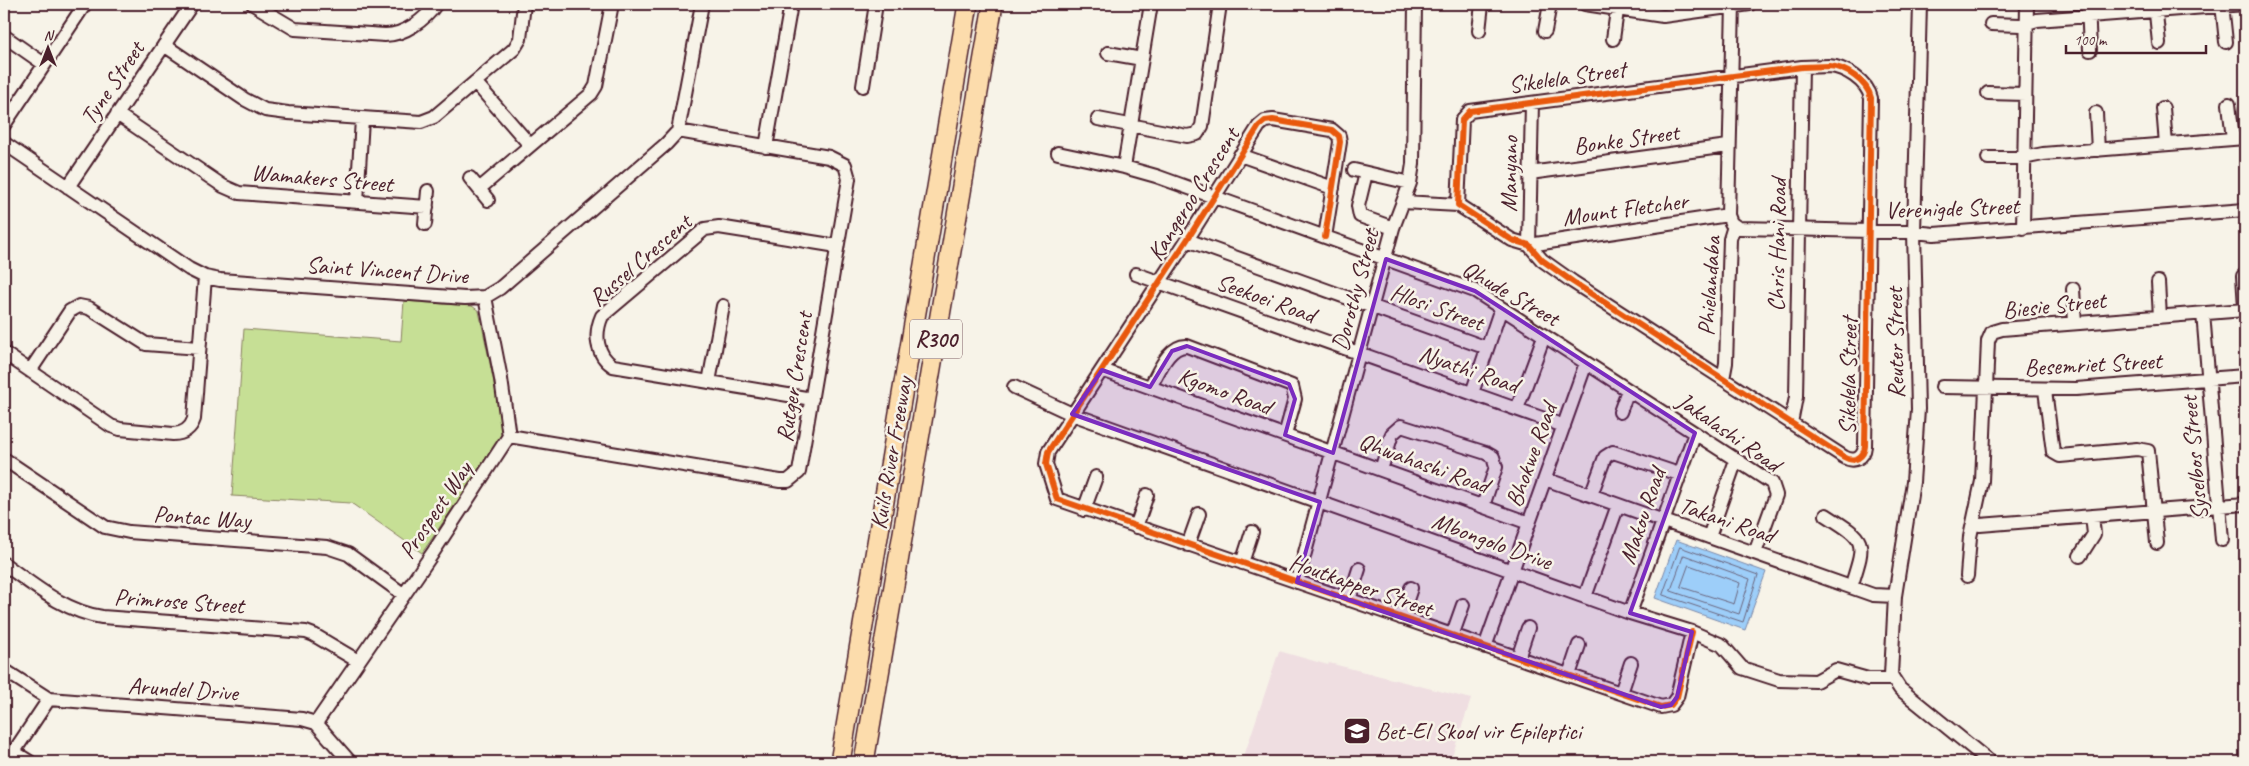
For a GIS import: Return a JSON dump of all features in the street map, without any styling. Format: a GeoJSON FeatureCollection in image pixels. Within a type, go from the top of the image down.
{"type":"FeatureCollection","features":[{"type":"Feature","properties":{"kind":"highway","name":"Kuils River Freeway"},"geometry":{"type":"LineString","coordinates":[[840,762],[968,4]]}},
{"type":"Feature","properties":{"kind":"highway","name":"Kuils River Freeway"},"geometry":{"type":"LineString","coordinates":[[864,762],[993,4]]}},
{"type":"Feature","properties":{"kind":"highway"},"geometry":{"type":"LineString","coordinates":[[829,762],[842,703],[856,667]]}},
{"type":"Feature","properties":{"kind":"highway"},"geometry":{"type":"LineString","coordinates":[[876,762],[880,705],[879,674]]}},
{"type":"Feature","properties":{"kind":"street"},"geometry":{"type":"LineString","coordinates":[[4,124],[85,4]]}},
{"type":"Feature","properties":{"kind":"street","name":"Tyne Street"},"geometry":{"type":"LineString","coordinates":[[68,187],[192,4]]}},
{"type":"Feature","properties":{"kind":"street"},"geometry":{"type":"LineString","coordinates":[[253,4],[295,29],[385,35],[394,35],[408,30],[436,4]]}},
{"type":"Feature","properties":{"kind":"street"},"geometry":{"type":"LineString","coordinates":[[164,45],[244,99],[265,110],[412,122],[434,118],[518,44],[522,30],[524,4]]}},
{"type":"Feature","properties":{"kind":"street"},"geometry":{"type":"LineString","coordinates":[[479,188],[590,94],[596,86],[612,4]]}},
{"type":"Feature","properties":{"kind":"street"},"geometry":{"type":"LineString","coordinates":[[678,131],[702,4]]}},
{"type":"Feature","properties":{"kind":"street"},"geometry":{"type":"LineString","coordinates":[[766,147],[791,4]]}},
{"type":"Feature","properties":{"kind":"street"},"geometry":{"type":"LineString","coordinates":[[863,86],[876,4]]}},
{"type":"Feature","properties":{"kind":"street"},"geometry":{"type":"LineString","coordinates":[[1124,167],[1151,4]]}},
{"type":"Feature","properties":{"kind":"street"},"geometry":{"type":"LineString","coordinates":[[1098,119],[1194,136],[1201,129],[1220,4]]}},
{"type":"Feature","properties":{"kind":"street","name":"Dorothy Street"},"geometry":{"type":"LineString","coordinates":[[1297,582],[1393,228],[1410,183],[1413,164],[1415,4]]}},
{"type":"Feature","properties":{"kind":"street"},"geometry":{"type":"LineString","coordinates":[[1479,31],[1482,4]]}},
{"type":"Feature","properties":{"kind":"street"},"geometry":{"type":"LineString","coordinates":[[1545,31],[1550,4]]}},
{"type":"Feature","properties":{"kind":"street"},"geometry":{"type":"LineString","coordinates":[[1586,4],[1618,6],[1668,16],[1732,5],[1750,4]]}},
{"type":"Feature","properties":{"kind":"street","name":"Reuter Street"},"geometry":{"type":"LineString","coordinates":[[1892,680],[1895,596],[1913,482],[1918,409],[1914,232],[1920,4]]}},
{"type":"Feature","properties":{"kind":"street"},"geometry":{"type":"LineString","coordinates":[[2023,228],[2027,4]]}},
{"type":"Feature","properties":{"kind":"street"},"geometry":{"type":"LineString","coordinates":[[1991,24],[2026,23],[2088,10],[2245,4]]}},
{"type":"Feature","properties":{"kind":"street"},"geometry":{"type":"LineString","coordinates":[[1731,221],[1728,146],[1732,5]]}},
{"type":"Feature","properties":{"kind":"street"},"geometry":{"type":"LineString","coordinates":[[2222,5],[2226,42]]}},
{"type":"Feature","properties":{"kind":"street"},"geometry":{"type":"LineString","coordinates":[[1613,39],[1618,6]]}},
{"type":"Feature","properties":{"kind":"street"},"geometry":{"type":"LineString","coordinates":[[2155,7],[2159,43]]}},
{"type":"Feature","properties":{"kind":"street"},"geometry":{"type":"LineString","coordinates":[[2088,10],[2090,50]]}},
{"type":"Feature","properties":{"kind":"street"},"geometry":{"type":"LineString","coordinates":[[4,36],[44,64]]}},
{"type":"Feature","properties":{"kind":"street"},"geometry":{"type":"LineString","coordinates":[[1108,53],[1142,59]]}},
{"type":"Feature","properties":{"kind":"street","name":"Sikelela Street"},"geometry":{"type":"LineString","coordinates":[[1404,202],[1458,205],[1512,240],[1529,245],[1542,260],[1847,459],[1855,460],[1864,454],[1870,95],[1859,81],[1841,68],[1828,66],[1802,67],[1470,111],[1463,117],[1458,205]]}},
{"type":"Feature","properties":{"kind":"street","name":"Chris Hani Road"},"geometry":{"type":"LineString","coordinates":[[1791,423],[1796,397],[1802,67]]}},
{"type":"Feature","properties":{"kind":"street"},"geometry":{"type":"LineString","coordinates":[[475,82],[529,144]]}},
{"type":"Feature","properties":{"kind":"street"},"geometry":{"type":"LineString","coordinates":[[1988,93],[2025,94]]}},
{"type":"Feature","properties":{"kind":"street","name":"Manyano"},"geometry":{"type":"LineString","coordinates":[[1529,245],[1532,103]]}},
{"type":"Feature","properties":{"kind":"street"},"geometry":{"type":"LineString","coordinates":[[1988,158],[2023,158],[2043,154],[2239,138],[2229,104]]}},
{"type":"Feature","properties":{"kind":"street"},"geometry":{"type":"LineString","coordinates":[[2163,108],[2166,144]]}},
{"type":"Feature","properties":{"kind":"street","name":"Wamakers Street"},"geometry":{"type":"LineString","coordinates":[[117,114],[232,190],[248,194],[427,207]]}},
{"type":"Feature","properties":{"kind":"street"},"geometry":{"type":"LineString","coordinates":[[2096,114],[2098,150]]}},
{"type":"Feature","properties":{"kind":"street"},"geometry":{"type":"LineString","coordinates":[[357,202],[362,119]]}},
{"type":"Feature","properties":{"kind":"street","name":"Kangeroo Crescent"},"geometry":{"type":"LineString","coordinates":[[1072,414],[1187,240],[1259,126],[1265,121],[1273,120],[1332,130],[1339,136],[1340,142],[1325,237]]}},
{"type":"Feature","properties":{"kind":"street","name":"Rutger Crescent"},"geometry":{"type":"LineString","coordinates":[[509,436],[788,481],[799,472],[849,179],[845,165],[829,157],[678,131]]}},
{"type":"Feature","properties":{"kind":"street","name":"Saint Vincent Drive"},"geometry":{"type":"LineString","coordinates":[[4,143],[189,269],[205,277],[220,280],[464,298],[485,297],[500,288],[666,144],[678,131]]}},
{"type":"Feature","properties":{"kind":"street","name":"Bonke Street"},"geometry":{"type":"LineString","coordinates":[[1530,174],[1728,146]]}},
{"type":"Feature","properties":{"kind":"street","name":"Qhude Street"},"geometry":{"type":"LineString","coordinates":[[1058,153],[1124,167],[1214,197],[1467,288],[1586,363]]}},
{"type":"Feature","properties":{"kind":"street"},"geometry":{"type":"LineString","coordinates":[[1240,155],[1333,188]]}},
{"type":"Feature","properties":{"kind":"street"},"geometry":{"type":"LineString","coordinates":[[1393,228],[1360,216],[1358,206],[1360,171],[1410,183]]}},
{"type":"Feature","properties":{"kind":"street"},"geometry":{"type":"LineString","coordinates":[[470,178],[488,200]]}},
{"type":"Feature","properties":{"kind":"street","name":"Wamakers Street"},"geometry":{"type":"LineString","coordinates":[[425,224],[428,191]]}},
{"type":"Feature","properties":{"kind":"street","name":"Verenigde Street"},"geometry":{"type":"LineString","coordinates":[[1731,221],[1742,229],[1934,234],[2245,210]]}},
{"type":"Feature","properties":{"kind":"street","name":"Mount Fletcher"},"geometry":{"type":"LineString","coordinates":[[1529,245],[1731,221]]}},
{"type":"Feature","properties":{"kind":"street","name":"Phielandaba"},"geometry":{"type":"LineString","coordinates":[[1723,379],[1726,363],[1731,221]]}},
{"type":"Feature","properties":{"kind":"street","name":"Russel Crescent"},"geometry":{"type":"LineString","coordinates":[[812,399],[613,366],[602,357],[597,334],[602,316],[705,229],[719,227],[837,246]]}},
{"type":"Feature","properties":{"kind":"street","name":"Hlosi Street"},"geometry":{"type":"LineString","coordinates":[[1187,240],[1487,348]]}},
{"type":"Feature","properties":{"kind":"street","name":"Seekoei Road"},"geometry":{"type":"LineString","coordinates":[[1136,274],[1359,353]]}},
{"type":"Feature","properties":{"kind":"street"},"geometry":{"type":"LineString","coordinates":[[2243,276],[2245,308]]}},
{"type":"Feature","properties":{"kind":"street"},"geometry":{"type":"LineString","coordinates":[[4,353],[115,428],[178,434],[190,427],[194,419],[205,277]]}},
{"type":"Feature","properties":{"kind":"street"},"geometry":{"type":"LineString","coordinates":[[2158,282],[2160,317]]}},
{"type":"Feature","properties":{"kind":"street"},"geometry":{"type":"LineString","coordinates":[[2073,289],[2075,323]]}},
{"type":"Feature","properties":{"kind":"street"},"geometry":{"type":"LineString","coordinates":[[485,297],[502,379],[509,436]]}},
{"type":"Feature","properties":{"kind":"street"},"geometry":{"type":"LineString","coordinates":[[30,371],[70,311],[79,306],[90,308],[146,344],[199,348]]}},
{"type":"Feature","properties":{"kind":"street"},"geometry":{"type":"LineString","coordinates":[[710,382],[723,306]]}},
{"type":"Feature","properties":{"kind":"street"},"geometry":{"type":"LineString","coordinates":[[1472,393],[1501,308]]}},
{"type":"Feature","properties":{"kind":"street","name":"Biesie Street"},"geometry":{"type":"LineString","coordinates":[[1967,576],[1973,522],[1982,480],[1988,341],[1992,332],[2245,308]]}},
{"type":"Feature","properties":{"kind":"street","name":"Syselbos Street"},"geometry":{"type":"LineString","coordinates":[[2203,313],[2222,540]]}},
{"type":"Feature","properties":{"kind":"street"},"geometry":{"type":"LineString","coordinates":[[1517,409],[1544,336]]}},
{"type":"Feature","properties":{"kind":"street"},"geometry":{"type":"LineString","coordinates":[[1150,387],[1172,351],[1179,347],[1187,346],[1292,386],[1295,399],[1285,435]]}},
{"type":"Feature","properties":{"kind":"street","name":"Nyathi Road"},"geometry":{"type":"LineString","coordinates":[[1359,353],[1564,426]]}},
{"type":"Feature","properties":{"kind":"street","name":"Jakalashi Road"},"geometry":{"type":"LineString","coordinates":[[1586,363],[1770,481],[1776,492],[1755,553]]}},
{"type":"Feature","properties":{"kind":"street","name":"Bhokwe Road"},"geometry":{"type":"LineString","coordinates":[[1485,647],[1586,363]]}},
{"type":"Feature","properties":{"kind":"street","name":"Kgomo Road"},"geometry":{"type":"LineString","coordinates":[[1102,370],[1333,453]]}},
{"type":"Feature","properties":{"kind":"street","name":"Besemriet Street"},"geometry":{"type":"LineString","coordinates":[[1942,387],[2045,390],[2245,376]]}},
{"type":"Feature","properties":{"kind":"street","name":"Mbongolo Drive"},"geometry":{"type":"LineString","coordinates":[[1014,387],[1072,414],[1630,613],[1692,632],[1722,645],[1742,668],[1778,680],[1816,681],[1836,670],[1868,679],[1892,680]]}},
{"type":"Feature","properties":{"kind":"street"},"geometry":{"type":"LineString","coordinates":[[1620,412],[1628,390]]}},
{"type":"Feature","properties":{"kind":"street"},"geometry":{"type":"LineString","coordinates":[[2045,390],[2053,452],[2060,456],[2137,449],[2148,451],[2157,543]]}},
{"type":"Feature","properties":{"kind":"street","name":"Houtkapper Street"},"geometry":{"type":"LineString","coordinates":[[1072,414],[1048,452],[1046,464],[1057,499],[1084,510],[1662,707],[1674,703],[1677,698],[1692,632]]}},
{"type":"Feature","properties":{"kind":"street"},"geometry":{"type":"LineString","coordinates":[[1381,470],[1392,434],[1401,426],[1486,453],[1492,457],[1496,467],[1483,506]]}},
{"type":"Feature","properties":{"kind":"street","name":"Makou Road"},"geometry":{"type":"LineString","coordinates":[[1630,613],[1695,433]]}},
{"type":"Feature","properties":{"kind":"street","name":"Prospect Way"},"geometry":{"type":"LineString","coordinates":[[316,723],[509,436]]}},
{"type":"Feature","properties":{"kind":"street"},"geometry":{"type":"LineString","coordinates":[[1591,495],[1606,457],[1613,452],[1679,474]]}},
{"type":"Feature","properties":{"kind":"street","name":"Qhwahashi Road"},"geometry":{"type":"LineString","coordinates":[[1333,453],[1529,523]]}},
{"type":"Feature","properties":{"kind":"street","name":"Pontac Way"},"geometry":{"type":"LineString","coordinates":[[4,459],[105,527],[129,532],[327,547],[348,554],[403,594]]}},
{"type":"Feature","properties":{"kind":"street"},"geometry":{"type":"LineString","coordinates":[[1709,537],[1736,460]]}},
{"type":"Feature","properties":{"kind":"street"},"geometry":{"type":"LineString","coordinates":[[1084,510],[1096,477]]}},
{"type":"Feature","properties":{"kind":"street","name":"Takani Road"},"geometry":{"type":"LineString","coordinates":[[1545,478],[1873,595],[1895,596]]}},
{"type":"Feature","properties":{"kind":"street"},"geometry":{"type":"LineString","coordinates":[[1136,527],[1147,495]]}},
{"type":"Feature","properties":{"kind":"street"},"geometry":{"type":"LineString","coordinates":[[1585,597],[1618,504]]}},
{"type":"Feature","properties":{"kind":"street"},"geometry":{"type":"LineString","coordinates":[[1973,522],[1980,525],[2245,504]]}},
{"type":"Feature","properties":{"kind":"street"},"geometry":{"type":"LineString","coordinates":[[1188,545],[1199,514]]}},
{"type":"Feature","properties":{"kind":"street"},"geometry":{"type":"LineString","coordinates":[[1826,515],[1853,532],[1860,541],[1860,560],[1851,587]]}},
{"type":"Feature","properties":{"kind":"street"},"geometry":{"type":"LineString","coordinates":[[2080,556],[2094,534],[2092,516]]}},
{"type":"Feature","properties":{"kind":"street"},"geometry":{"type":"LineString","coordinates":[[1242,564],[1252,532]]}},
{"type":"Feature","properties":{"kind":"street","name":"Primrose Street"},"geometry":{"type":"LineString","coordinates":[[4,564],[57,601],[81,614],[306,632],[358,661]]}},
{"type":"Feature","properties":{"kind":"street"},"geometry":{"type":"LineString","coordinates":[[1349,600],[1359,569]]}},
{"type":"Feature","properties":{"kind":"street"},"geometry":{"type":"LineString","coordinates":[[1401,618],[1411,588]]}},
{"type":"Feature","properties":{"kind":"street"},"geometry":{"type":"LineString","coordinates":[[1452,636],[1462,605]]}},
{"type":"Feature","properties":{"kind":"street"},"geometry":{"type":"LineString","coordinates":[[1518,658],[1528,628]]}},
{"type":"Feature","properties":{"kind":"street"},"geometry":{"type":"LineString","coordinates":[[1569,676],[1579,645]]}},
{"type":"Feature","properties":{"kind":"street"},"geometry":{"type":"LineString","coordinates":[[1621,693],[1631,663]]}},
{"type":"Feature","properties":{"kind":"street","name":"Arundel Drive"},"geometry":{"type":"LineString","coordinates":[[4,670],[49,699],[302,719],[316,723]]}},
{"type":"Feature","properties":{"kind":"street"},"geometry":{"type":"LineString","coordinates":[[1892,680],[1900,689],[1990,762]]}},
{"type":"Feature","properties":{"kind":"street"},"geometry":{"type":"LineString","coordinates":[[30,762],[10,757],[49,699]]}},
{"type":"Feature","properties":{"kind":"street"},"geometry":{"type":"LineString","coordinates":[[316,723],[350,762]]}},
{"type":"Feature","properties":{"kind":"highlighted area"},"geometry":{"type":"Polygon","coordinates":[[[1386,259],[1475,291],[1695,433],[1630,613],[1692,632],[1677,697],[1671,705],[1661,707],[1297,582],[1320,502],[1072,414],[1102,370],[1150,387],[1172,351],[1187,346],[1289,384],[1295,399],[1285,435],[1333,453],[1386,259]]]}},
{"type":"Feature","properties":{"kind":"shaded area","name":"Bet-El Skool vir Epileptici"},"geometry":{"type":"Polygon","coordinates":[[[1279,651],[1328,665],[1329,663],[1471,699],[1450,762],[1242,762],[1279,651]]]}},
{"type":"Feature","properties":{"kind":"green space"},"geometry":{"type":"Polygon","coordinates":[[[404,301],[472,306],[479,311],[502,421],[501,435],[495,447],[422,553],[351,503],[232,496],[244,329],[401,341],[404,301]]]}},
{"type":"Feature","properties":{"kind":"water"},"geometry":{"type":"Polygon","coordinates":[[[1676,540],[1766,572],[1745,630],[1655,598],[1676,540]]]}},
{"type":"Feature","properties":{"kind":"cycle path"},"geometry":{"type":"LineString","coordinates":[[1829,66],[1842,69],[1854,76],[1865,86],[1871,98],[1865,446],[1863,454],[1858,458],[1851,460],[1844,457],[1573,282],[1542,260],[1529,245],[1512,240],[1458,205],[1462,120],[1470,111],[1802,67],[1829,66]]}},
{"type":"Feature","properties":{"kind":"cycle path"},"geometry":{"type":"LineString","coordinates":[[1325,237],[1340,142],[1339,136],[1332,130],[1273,120],[1265,121],[1259,126],[1048,452],[1046,464],[1057,499],[1661,707],[1671,705],[1677,697],[1692,632]]}},
{"type":"Feature","properties":{"kind":"place","name":"Bet-El Skool vir Epileptici"},"geometry":{"type":"Point","coordinates":[1357,731]}}]}
